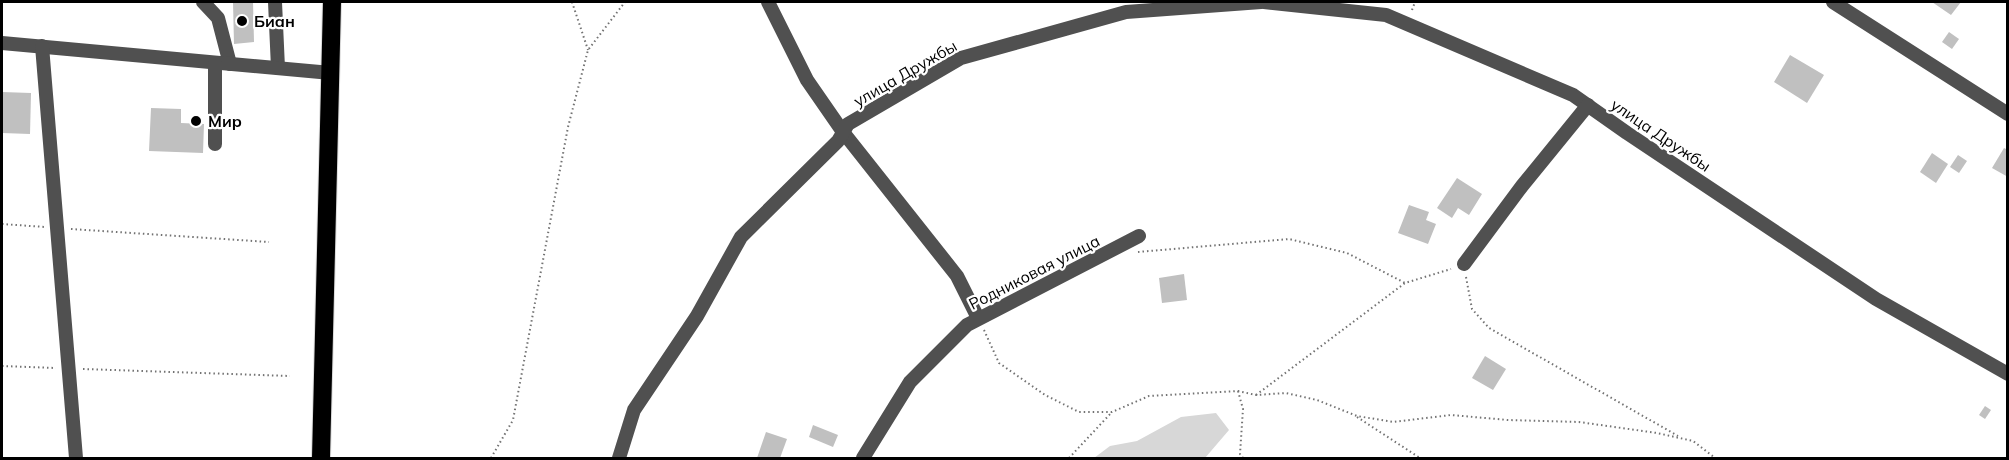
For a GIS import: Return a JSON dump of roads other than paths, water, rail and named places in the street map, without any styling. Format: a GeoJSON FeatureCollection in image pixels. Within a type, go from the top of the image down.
{"type":"FeatureCollection","features":[{"type":"Feature","properties":{"kind":"highway"},"geometry":{"type":"LineString","coordinates":[[321,459],[332,2]]}},
{"type":"Feature","properties":{"kind":"street"},"geometry":{"type":"LineString","coordinates":[[203,2],[218,18],[230,64]]}},
{"type":"Feature","properties":{"kind":"street"},"geometry":{"type":"LineString","coordinates":[[275,2],[278,68]]}},
{"type":"Feature","properties":{"kind":"street"},"geometry":{"type":"LineString","coordinates":[[768,2],[807,80],[843,132],[957,276],[978,318]]}},
{"type":"Feature","properties":{"kind":"street","name":"улица Дружбы"},"geometry":{"type":"LineString","coordinates":[[619,459],[634,410],[697,316],[741,237],[838,141],[848,124],[961,57],[1126,12],[1263,2],[1386,15],[1573,95],[1876,299],[2007,374]]}},
{"type":"Feature","properties":{"kind":"street"},"geometry":{"type":"LineString","coordinates":[[1833,2],[2007,114]]}},
{"type":"Feature","properties":{"kind":"street"},"geometry":{"type":"LineString","coordinates":[[2,43],[331,73]]}},
{"type":"Feature","properties":{"kind":"street"},"geometry":{"type":"LineString","coordinates":[[42,46],[76,459]]}},
{"type":"Feature","properties":{"kind":"street"},"geometry":{"type":"LineString","coordinates":[[215,63],[215,144]]}},
{"type":"Feature","properties":{"kind":"street"},"geometry":{"type":"LineString","coordinates":[[1464,264],[1522,186],[1588,105]]}},
{"type":"Feature","properties":{"kind":"street","name":"Родниковая улица"},"geometry":{"type":"LineString","coordinates":[[863,459],[910,382],[967,325],[1139,236]]}},
{"type":"Feature","properties":{"kind":"place","name":"Биан"},"geometry":{"type":"Point","coordinates":[242,21]}},
{"type":"Feature","properties":{"kind":"place","name":"Мир"},"geometry":{"type":"Point","coordinates":[196,121]}}]}
